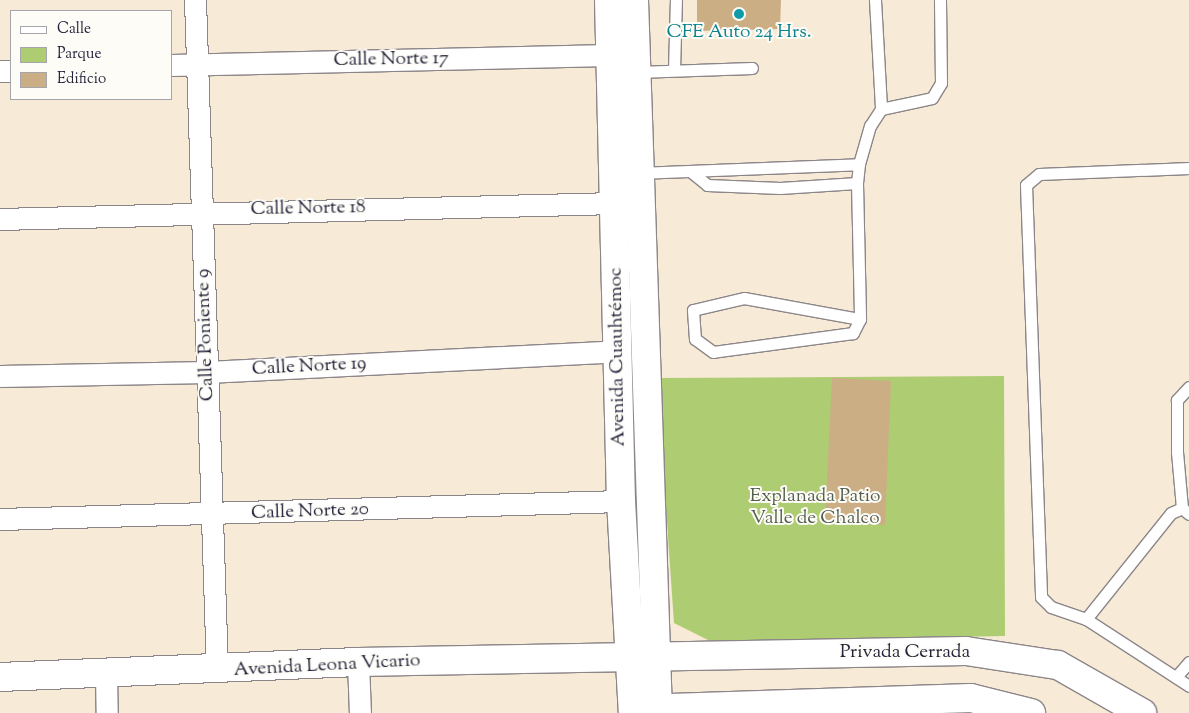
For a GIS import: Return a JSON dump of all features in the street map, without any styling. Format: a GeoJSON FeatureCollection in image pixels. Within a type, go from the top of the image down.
{"type":"FeatureCollection","features":[{"type":"Feature","properties":{"kind":"street","name":"Calle Poniente 9"},"geometry":{"type":"LineString","coordinates":[[195,0],[216,671]]}},
{"type":"Feature","properties":{"kind":"street","name":"Avenida Cuauhtémoc"},"geometry":{"type":"LineString","coordinates":[[609,0],[610,55],[626,174],[645,711]]}},
{"type":"Feature","properties":{"kind":"street","name":"Avenida Cuauhtémoc"},"geometry":{"type":"LineString","coordinates":[[634,0],[635,72],[626,174],[615,203],[617,351],[620,501],[643,658]]}},
{"type":"Feature","properties":{"kind":"street","name":"Calle Norte 17"},"geometry":{"type":"LineString","coordinates":[[172,65],[610,55]]}},
{"type":"Feature","properties":{"kind":"street","name":"Calle Norte 18"},"geometry":{"type":"LineString","coordinates":[[0,219],[202,211],[615,203]]}},
{"type":"Feature","properties":{"kind":"street","name":"Calle Norte 19"},"geometry":{"type":"LineString","coordinates":[[0,376],[207,372],[617,351]]}},
{"type":"Feature","properties":{"kind":"street","name":"Calle Norte 20"},"geometry":{"type":"LineString","coordinates":[[0,519],[211,516],[620,501]]}},
{"type":"Feature","properties":{"kind":"street","name":"Privada Cerrada"},"geometry":{"type":"LineString","coordinates":[[643,658],[966,651],[1058,665],[1142,713]]}},
{"type":"Feature","properties":{"kind":"street","name":"Avenida Leona Vicario"},"geometry":{"type":"LineString","coordinates":[[0,677],[216,671],[358,662],[643,658]]}},
{"type":"Feature","properties":{"kind":"street"},"geometry":{"type":"LineString","coordinates":[[358,662],[360,713]]}},
{"type":"Feature","properties":{"kind":"street"},"geometry":{"type":"LineString","coordinates":[[106,674],[107,713]]}},
{"type":"Feature","properties":{"kind":"street"},"geometry":{"type":"LineString","coordinates":[[645,711],[971,698],[1032,713]]}},
{"type":"Feature","properties":{"kind":"lane"},"geometry":{"type":"LineString","coordinates":[[674,70],[676,0]]}},
{"type":"Feature","properties":{"kind":"lane"},"geometry":{"type":"LineString","coordinates":[[860,319],[744,298],[693,310],[695,339],[713,352],[853,333],[860,319],[858,164],[870,126],[881,109],[876,0]]}},
{"type":"Feature","properties":{"kind":"lane"},"geometry":{"type":"LineString","coordinates":[[881,109],[932,98],[941,83],[940,0]]}},
{"type":"Feature","properties":{"kind":"lane"},"geometry":{"type":"LineString","coordinates":[[635,72],[752,68]]}},
{"type":"Feature","properties":{"kind":"lane"},"geometry":{"type":"LineString","coordinates":[[626,174],[858,164]]}},
{"type":"Feature","properties":{"kind":"lane"},"geometry":{"type":"LineString","coordinates":[[777,168],[780,188]]}},
{"type":"Feature","properties":{"kind":"lane"},"geometry":{"type":"LineString","coordinates":[[1189,168],[1039,174],[1026,185],[1041,597],[1051,606],[1086,619],[1189,686]]}},
{"type":"Feature","properties":{"kind":"lane"},"geometry":{"type":"LineString","coordinates":[[690,171],[707,185],[780,188],[857,183]]}},
{"type":"Feature","properties":{"kind":"lane"},"geometry":{"type":"LineString","coordinates":[[1086,619],[1171,513],[1185,511],[1177,400],[1189,387]]}},
{"type":"Feature","properties":{"kind":"lane"},"geometry":{"type":"LineString","coordinates":[[1176,677],[1189,662]]}},
{"type":"Feature","properties":{"kind":"green space","name":"Explanada Patio Valle de Chalco"},"geometry":{"type":"Polygon","coordinates":[[[1004,376],[1005,636],[712,642],[674,623],[657,378],[1004,376]]]}},
{"type":"Feature","properties":{"kind":"building","name":"CFE Auto 24 Hrs."},"geometry":{"type":"Polygon","coordinates":[[[697,0],[781,0],[780,29],[697,31],[697,0]]]}},
{"type":"Feature","properties":{"kind":"building"},"geometry":{"type":"Polygon","coordinates":[[[832,378],[891,381],[885,525],[825,522],[832,378]]]}},
{"type":"Feature","properties":{"kind":"place","name":"CFE Auto 24 Hrs."},"geometry":{"type":"Point","coordinates":[739,14]}}]}
